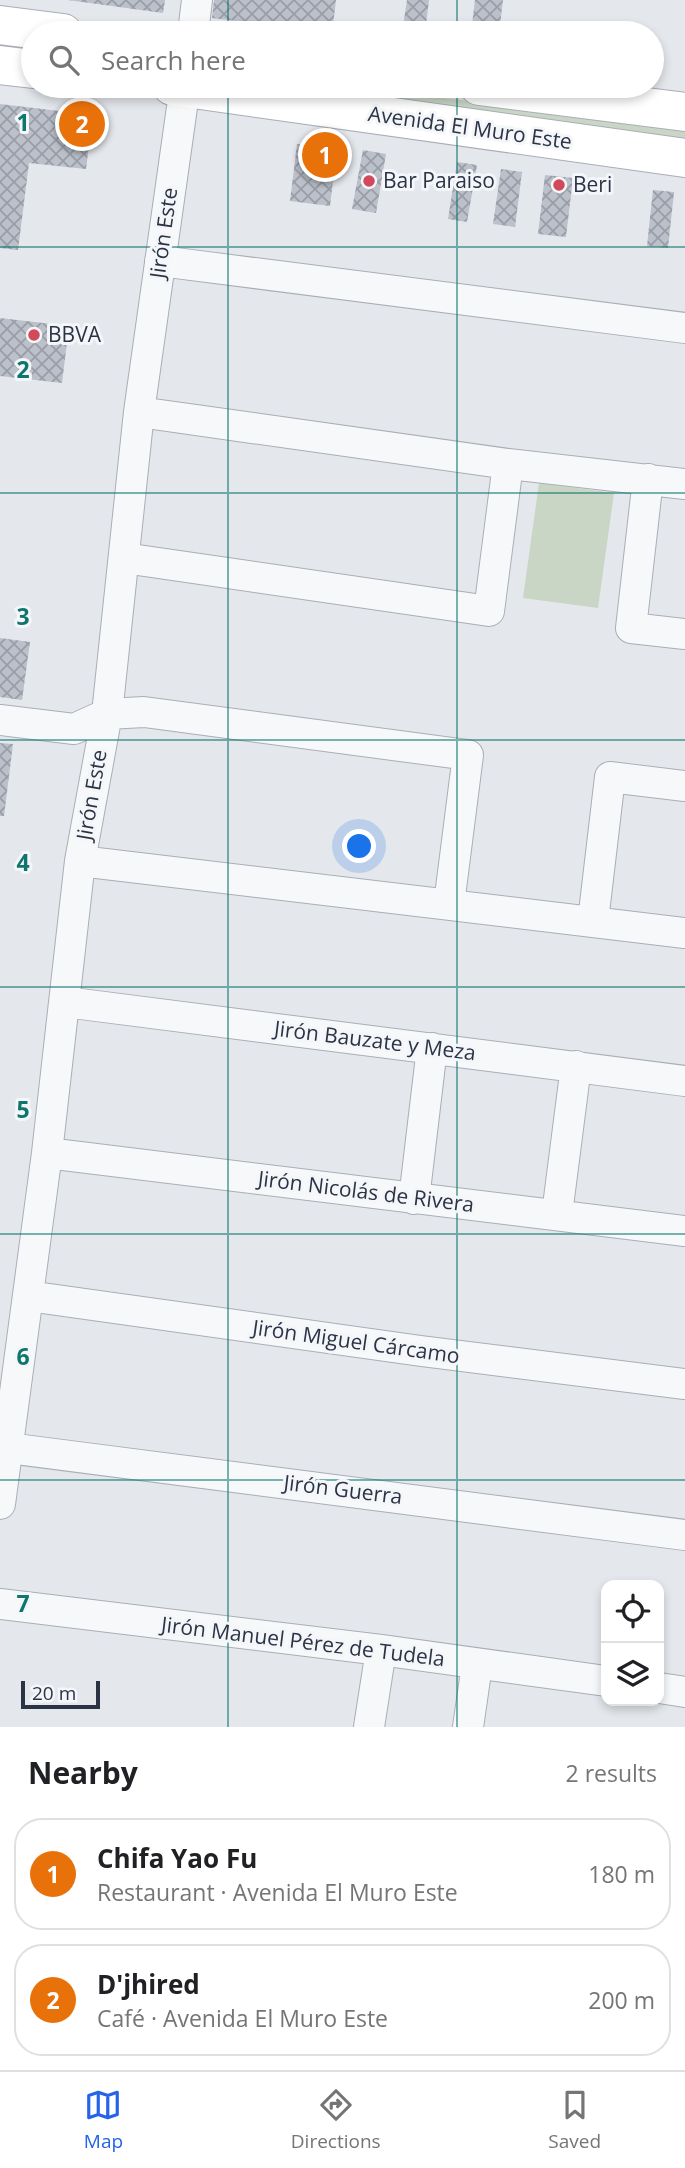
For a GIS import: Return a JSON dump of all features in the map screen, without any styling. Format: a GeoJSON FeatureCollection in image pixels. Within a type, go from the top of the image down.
{"type":"FeatureCollection","features":[{"type":"Feature","properties":{"kind":"main road"},"geometry":{"type":"LineString","coordinates":[[0,25],[21,28]]}},
{"type":"Feature","properties":{"kind":"main road"},"geometry":{"type":"LineString","coordinates":[[0,65],[21,68]]}},
{"type":"Feature","properties":{"kind":"main road","name":"Avenida El Muro Este"},"geometry":{"type":"LineString","coordinates":[[265,98],[685,158]]}},
{"type":"Feature","properties":{"kind":"main road","name":"Avenida El Muro Este"},"geometry":{"type":"LineString","coordinates":[[574,98],[685,112]]}},
{"type":"Feature","properties":{"kind":"street"},"geometry":{"type":"LineString","coordinates":[[194,21],[197,0]]}},
{"type":"Feature","properties":{"kind":"street","name":"Jirón Este"},"geometry":{"type":"LineString","coordinates":[[0,1504],[4,1448],[47,1153],[80,861],[107,714],[139,412],[180,98]]}},
{"type":"Feature","properties":{"kind":"street"},"geometry":{"type":"LineString","coordinates":[[160,261],[685,328]]}},
{"type":"Feature","properties":{"kind":"street"},"geometry":{"type":"LineString","coordinates":[[139,412],[508,464],[685,484]]}},
{"type":"Feature","properties":{"kind":"street"},"geometry":{"type":"LineString","coordinates":[[124,558],[489,611],[508,464]]}},
{"type":"Feature","properties":{"kind":"street"},"geometry":{"type":"LineString","coordinates":[[648,479],[631,628],[685,634]]}},
{"type":"Feature","properties":{"kind":"street"},"geometry":{"type":"LineString","coordinates":[[0,720],[74,729],[107,714],[145,712],[468,755],[449,904]]}},
{"type":"Feature","properties":{"kind":"street"},"geometry":{"type":"LineString","coordinates":[[593,921],[610,777],[685,786]]}},
{"type":"Feature","properties":{"kind":"street"},"geometry":{"type":"LineString","coordinates":[[80,861],[685,933]]}},
{"type":"Feature","properties":{"kind":"street","name":"Jirón Bauzate y Meza"},"geometry":{"type":"LineString","coordinates":[[65,1002],[685,1081]]}},
{"type":"Feature","properties":{"kind":"street"},"geometry":{"type":"LineString","coordinates":[[414,1199],[432,1048]]}},
{"type":"Feature","properties":{"kind":"street"},"geometry":{"type":"LineString","coordinates":[[557,1214],[576,1066]]}},
{"type":"Feature","properties":{"kind":"street","name":"Jirón Nicolás de Rivera"},"geometry":{"type":"LineString","coordinates":[[47,1153],[685,1231]]}},
{"type":"Feature","properties":{"kind":"street","name":"Jirón Miguel Cárcamo"},"geometry":{"type":"LineString","coordinates":[[28,1296],[421,1351],[685,1384]]}},
{"type":"Feature","properties":{"kind":"street","name":"Jirón Guerra"},"geometry":{"type":"LineString","coordinates":[[4,1448],[453,1503],[685,1535]]}},
{"type":"Feature","properties":{"kind":"street","name":"Jirón Manuel Pérez de Tudela"},"geometry":{"type":"LineString","coordinates":[[0,1604],[380,1650],[601,1680]]}},
{"type":"Feature","properties":{"kind":"street"},"geometry":{"type":"LineString","coordinates":[[369,1727],[380,1650]]}},
{"type":"Feature","properties":{"kind":"street"},"geometry":{"type":"LineString","coordinates":[[468,1727],[477,1665]]}},
{"type":"Feature","properties":{"kind":"street"},"geometry":{"type":"LineString","coordinates":[[664,1689],[685,1692]]}},
{"type":"Feature","properties":{"kind":"green space"},"geometry":{"type":"Polygon","coordinates":[[[311,98],[443,98],[685,129],[685,147],[311,98]]]}},
{"type":"Feature","properties":{"kind":"green space"},"geometry":{"type":"Polygon","coordinates":[[[539,483],[614,493],[598,608],[523,598],[539,483]]]}},
{"type":"Feature","properties":{"kind":"building"},"geometry":{"type":"Polygon","coordinates":[[[68,0],[165,0],[163,13],[68,0]]]}},
{"type":"Feature","properties":{"kind":"building"},"geometry":{"type":"Polygon","coordinates":[[[214,0],[336,0],[333,21],[236,21],[212,18],[214,0]]]}},
{"type":"Feature","properties":{"kind":"building"},"geometry":{"type":"Polygon","coordinates":[[[407,0],[429,0],[426,21],[404,21],[407,0]]]}},
{"type":"Feature","properties":{"kind":"building"},"geometry":{"type":"Polygon","coordinates":[[[475,0],[503,0],[500,21],[472,21],[475,0]]]}},
{"type":"Feature","properties":{"kind":"building"},"geometry":{"type":"Polygon","coordinates":[[[0,104],[93,115],[86,169],[29,163],[18,250],[0,248],[0,104]]]}},
{"type":"Feature","properties":{"kind":"building"},"geometry":{"type":"Polygon","coordinates":[[[297,144],[337,148],[330,206],[290,201],[297,144]]]}},
{"type":"Feature","properties":{"kind":"building","name":"Bar Paraiso"},"geometry":{"type":"Polygon","coordinates":[[[363,150],[386,154],[376,213],[352,209],[363,150]]]}},
{"type":"Feature","properties":{"kind":"building"},"geometry":{"type":"Polygon","coordinates":[[[457,162],[477,165],[467,222],[448,219],[457,162]]]}},
{"type":"Feature","properties":{"kind":"building"},"geometry":{"type":"Polygon","coordinates":[[[501,169],[522,172],[515,227],[493,224],[501,169]]]}},
{"type":"Feature","properties":{"kind":"building"},"geometry":{"type":"Polygon","coordinates":[[[545,175],[573,178],[566,237],[538,234],[545,175]]]}},
{"type":"Feature","properties":{"kind":"building"},"geometry":{"type":"Polygon","coordinates":[[[653,190],[674,192],[668,248],[647,246],[653,190]]]}},
{"type":"Feature","properties":{"kind":"building"},"geometry":{"type":"Polygon","coordinates":[[[0,318],[69,326],[62,383],[0,376],[0,318]]]}},
{"type":"Feature","properties":{"kind":"building"},"geometry":{"type":"Polygon","coordinates":[[[0,638],[30,642],[22,700],[0,697],[0,638]]]}},
{"type":"Feature","properties":{"kind":"building"},"geometry":{"type":"Polygon","coordinates":[[[0,743],[13,744],[4,816],[0,816],[0,743]]]}},
{"type":"Feature","properties":{"kind":"place","name":"D'jhired"},"geometry":{"type":"Point","coordinates":[82,124]}},
{"type":"Feature","properties":{"kind":"place","name":"Chifa Yao Fu"},"geometry":{"type":"Point","coordinates":[325,155]}},
{"type":"Feature","properties":{"kind":"place","name":"Bar Paraiso"},"geometry":{"type":"Point","coordinates":[369,181]}},
{"type":"Feature","properties":{"kind":"place","name":"Beri"},"geometry":{"type":"Point","coordinates":[559,185]}},
{"type":"Feature","properties":{"kind":"place","name":"BBVA"},"geometry":{"type":"Point","coordinates":[34,335]}}]}
